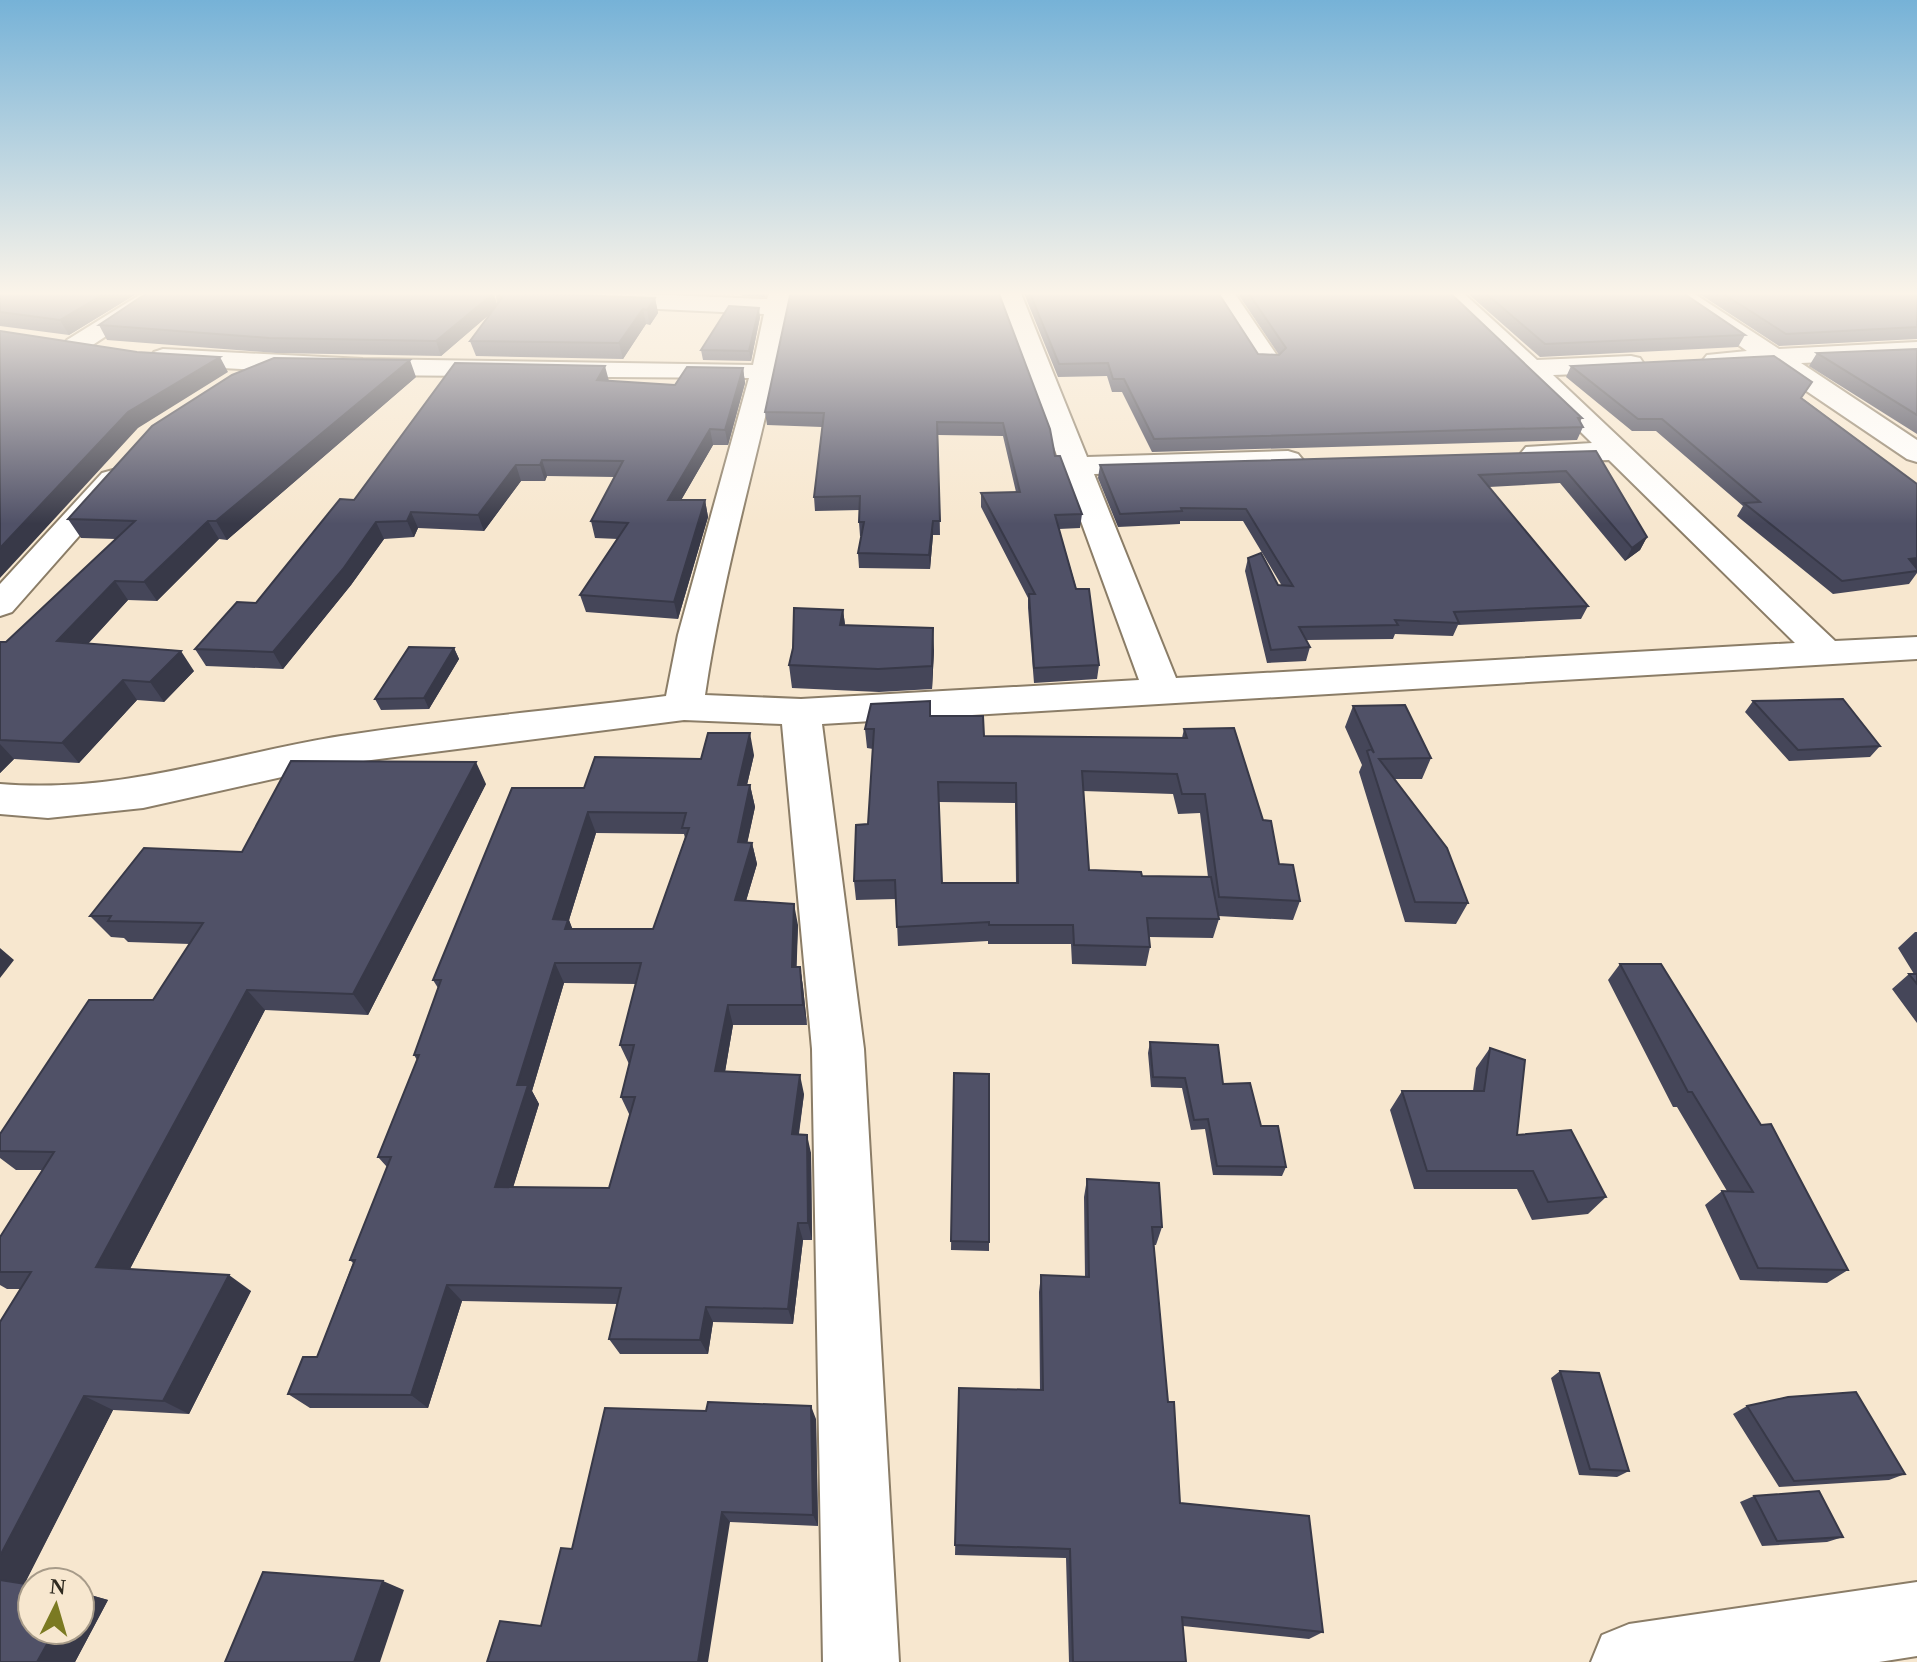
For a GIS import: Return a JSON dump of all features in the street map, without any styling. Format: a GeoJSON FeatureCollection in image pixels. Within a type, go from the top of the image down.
{"type":"FeatureCollection","features":[{"type":"Feature","properties":{"kind":"street"},"geometry":{"type":"LineString","coordinates":[[221,390],[266,369]]}},
{"type":"Feature","properties":{"kind":"street"},"geometry":{"type":"LineString","coordinates":[[554,369],[764,372]]}},
{"type":"Feature","properties":{"kind":"street"},"geometry":{"type":"LineString","coordinates":[[684,707],[696,635],[765,369]]}},
{"type":"Feature","properties":{"kind":"street"},"geometry":{"type":"LineString","coordinates":[[1039,369],[1163,693]]}},
{"type":"Feature","properties":{"kind":"street"},"geometry":{"type":"LineString","coordinates":[[1532,369],[1826,653]]}},
{"type":"Feature","properties":{"kind":"street"},"geometry":{"type":"LineString","coordinates":[[1791,369],[1917,453]]}},
{"type":"Feature","properties":{"kind":"street"},"geometry":{"type":"LineString","coordinates":[[1507,454],[1618,451]]}},
{"type":"Feature","properties":{"kind":"street"},"geometry":{"type":"LineString","coordinates":[[1077,466],[1316,459]]}},
{"type":"Feature","properties":{"kind":"street"},"geometry":{"type":"LineString","coordinates":[[0,605],[129,463]]}},
{"type":"Feature","properties":{"kind":"street"},"geometry":{"type":"LineString","coordinates":[[0,799],[48,803],[143,793],[340,750],[684,707],[801,712],[1917,648]]}},
{"type":"Feature","properties":{"kind":"street"},"geometry":{"type":"LineString","coordinates":[[801,712],[838,1049],[861,1662]]}},
{"type":"Feature","properties":{"kind":"street"},"geometry":{"type":"LineString","coordinates":[[1629,1662],[1917,1619]]}},
{"type":"Feature","properties":{"kind":"building"},"geometry":{"type":"Polygon","coordinates":[[[0,369],[201,369],[128,412],[0,548],[0,369]]]}},
{"type":"Feature","properties":{"kind":"building"},"geometry":{"type":"Polygon","coordinates":[[[248,369],[400,369],[216,521],[208,521],[144,582],[115,581],[57,641],[181,651],[150,682],[123,680],[62,743],[0,740],[0,642],[6,642],[135,521],[68,519],[152,426],[232,375],[248,369]]]}},
{"type":"Feature","properties":{"kind":"building"},"geometry":{"type":"Polygon","coordinates":[[[451,369],[604,369],[597,380],[675,385],[686,369],[743,369],[725,430],[710,429],[668,500],[705,500],[674,602],[580,595],[628,523],[591,521],[623,461],[542,460],[540,465],[516,465],[478,515],[411,512],[407,521],[376,522],[343,569],[273,652],[195,649],[237,602],[256,603],[340,499],[354,500],[451,369]]]}},
{"type":"Feature","properties":{"kind":"building"},"geometry":{"type":"Polygon","coordinates":[[[774,369],[1027,369],[1050,429],[1055,456],[1060,456],[1082,514],[1055,515],[1076,589],[1089,589],[1099,665],[1034,668],[1029,594],[1035,594],[981,493],[1020,492],[1003,423],[937,422],[940,521],[933,521],[929,555],[858,553],[864,522],[859,522],[860,496],[814,497],[824,413],[765,412],[774,369]]]}},
{"type":"Feature","properties":{"kind":"building"},"geometry":{"type":"Polygon","coordinates":[[[1110,369],[1530,369],[1582,418],[1578,418],[1583,427],[1154,439],[1124,379],[1113,379],[1110,369]]]}},
{"type":"Feature","properties":{"kind":"building"},"geometry":{"type":"Polygon","coordinates":[[[1574,369],[1792,369],[1812,382],[1801,398],[1917,484],[1917,558],[1909,559],[1917,571],[1842,581],[1744,503],[1760,502],[1662,419],[1638,419],[1574,369]]]}},
{"type":"Feature","properties":{"kind":"building"},"geometry":{"type":"Polygon","coordinates":[[[1842,369],[1917,369],[1917,415],[1842,369]]]}},
{"type":"Feature","properties":{"kind":"building"},"geometry":{"type":"Polygon","coordinates":[[[1596,451],[1647,537],[1632,548],[1566,471],[1479,475],[1588,606],[1454,612],[1459,623],[1395,620],[1398,625],[1299,627],[1310,647],[1271,650],[1248,558],[1261,553],[1278,585],[1293,586],[1246,509],[1181,508],[1182,511],[1120,514],[1100,465],[1596,451]]]}},
{"type":"Feature","properties":{"kind":"building"},"geometry":{"type":"Polygon","coordinates":[[[794,608],[843,610],[840,625],[933,628],[932,666],[878,669],[789,665],[793,648],[794,608]]]}},
{"type":"Feature","properties":{"kind":"building"},"geometry":{"type":"Polygon","coordinates":[[[409,647],[454,648],[424,698],[375,699],[409,647]]]}},
{"type":"Feature","properties":{"kind":"building"},"geometry":{"type":"Polygon","coordinates":[[[1843,699],[1880,746],[1798,750],[1753,701],[1843,699]]]}},
{"type":"Feature","properties":{"kind":"building"},"geometry":{"type":"Polygon","coordinates":[[[930,701],[930,716],[983,716],[984,736],[1187,738],[1184,729],[1234,728],[1263,820],[1271,821],[1279,864],[1293,865],[1300,901],[1219,897],[1205,794],[1182,794],[1177,774],[1082,771],[1089,870],[1141,872],[1142,876],[1211,877],[1219,919],[1147,918],[1150,947],[1074,945],[1073,925],[989,925],[989,922],[897,927],[895,880],[854,881],[856,825],[868,824],[874,729],[865,729],[871,704],[930,701]],[[938,782],[942,883],[1018,883],[1016,783],[938,782]]]}},
{"type":"Feature","properties":{"kind":"building"},"geometry":{"type":"Polygon","coordinates":[[[1405,705],[1431,758],[1379,759],[1447,848],[1468,903],[1415,902],[1367,751],[1371,749],[1374,753],[1353,706],[1405,705]]]}},
{"type":"Feature","properties":{"kind":"building"},"geometry":{"type":"Polygon","coordinates":[[[708,733],[750,733],[738,785],[750,785],[738,842],[752,843],[735,900],[794,904],[792,967],[800,967],[803,1005],[728,1005],[715,1071],[800,1075],[792,1134],[807,1135],[808,1223],[798,1223],[788,1309],[706,1307],[700,1340],[609,1339],[621,1288],[447,1285],[411,1395],[288,1394],[303,1357],[317,1357],[355,1260],[350,1260],[391,1157],[378,1157],[419,1055],[414,1055],[441,980],[433,980],[512,788],[584,788],[595,757],[701,759],[708,733]],[[588,812],[553,919],[568,920],[565,929],[653,929],[689,828],[682,828],[686,813],[588,812]],[[555,963],[517,1085],[528,1085],[495,1187],[609,1188],[635,1097],[621,1097],[634,1045],[620,1045],[641,963],[555,963]]]}},
{"type":"Feature","properties":{"kind":"building"},"geometry":{"type":"Polygon","coordinates":[[[291,761],[476,762],[353,994],[247,990],[96,1267],[229,1275],[163,1401],[84,1396],[0,1556],[0,1322],[31,1272],[0,1272],[0,1237],[54,1152],[0,1151],[0,1134],[89,1000],[153,1000],[203,923],[108,921],[111,916],[90,916],[144,848],[242,852],[291,761]]]}},
{"type":"Feature","properties":{"kind":"building"},"geometry":{"type":"Polygon","coordinates":[[[1620,964],[1661,964],[1761,1125],[1771,1124],[1848,1270],[1758,1268],[1722,1191],[1753,1192],[1692,1092],[1688,1092],[1620,964]]]}},
{"type":"Feature","properties":{"kind":"building"},"geometry":{"type":"Polygon","coordinates":[[[1150,1042],[1218,1045],[1223,1084],[1250,1083],[1261,1126],[1278,1126],[1286,1167],[1217,1166],[1208,1119],[1194,1120],[1185,1078],[1153,1077],[1150,1042]]]}},
{"type":"Feature","properties":{"kind":"building"},"geometry":{"type":"Polygon","coordinates":[[[1490,1048],[1525,1060],[1517,1135],[1571,1130],[1606,1197],[1548,1202],[1533,1171],[1427,1171],[1402,1091],[1484,1091],[1490,1048]]]}},
{"type":"Feature","properties":{"kind":"building"},"geometry":{"type":"Polygon","coordinates":[[[954,1073],[989,1074],[989,1242],[951,1241],[954,1073]]]}},
{"type":"Feature","properties":{"kind":"building"},"geometry":{"type":"Polygon","coordinates":[[[1087,1179],[1159,1183],[1162,1227],[1152,1227],[1168,1402],[1174,1402],[1180,1503],[1309,1516],[1323,1632],[1182,1617],[1186,1662],[1073,1662],[1070,1549],[955,1545],[959,1388],[1043,1390],[1041,1275],[1089,1277],[1087,1179]]]}},
{"type":"Feature","properties":{"kind":"building"},"geometry":{"type":"Polygon","coordinates":[[[1560,1371],[1599,1373],[1629,1471],[1590,1469],[1560,1371]]]}},
{"type":"Feature","properties":{"kind":"building"},"geometry":{"type":"Polygon","coordinates":[[[1856,1392],[1905,1474],[1794,1481],[1747,1406],[1788,1397],[1856,1392]]]}},
{"type":"Feature","properties":{"kind":"building"},"geometry":{"type":"Polygon","coordinates":[[[708,1402],[811,1406],[813,1515],[722,1512],[698,1662],[487,1662],[500,1621],[541,1626],[561,1548],[572,1549],[605,1408],[706,1411],[708,1402]]]}},
{"type":"Feature","properties":{"kind":"building"},"geometry":{"type":"Polygon","coordinates":[[[1819,1491],[1843,1537],[1777,1541],[1754,1496],[1819,1491]]]}},
{"type":"Feature","properties":{"kind":"building"},"geometry":{"type":"Polygon","coordinates":[[[263,1572],[383,1581],[354,1662],[225,1662],[263,1572]]]}},
{"type":"Feature","properties":{"kind":"building"},"geometry":{"type":"Polygon","coordinates":[[[0,1580],[16,1582],[16,1646],[46,1646],[37,1662],[0,1662],[0,1580]]]}}]}
